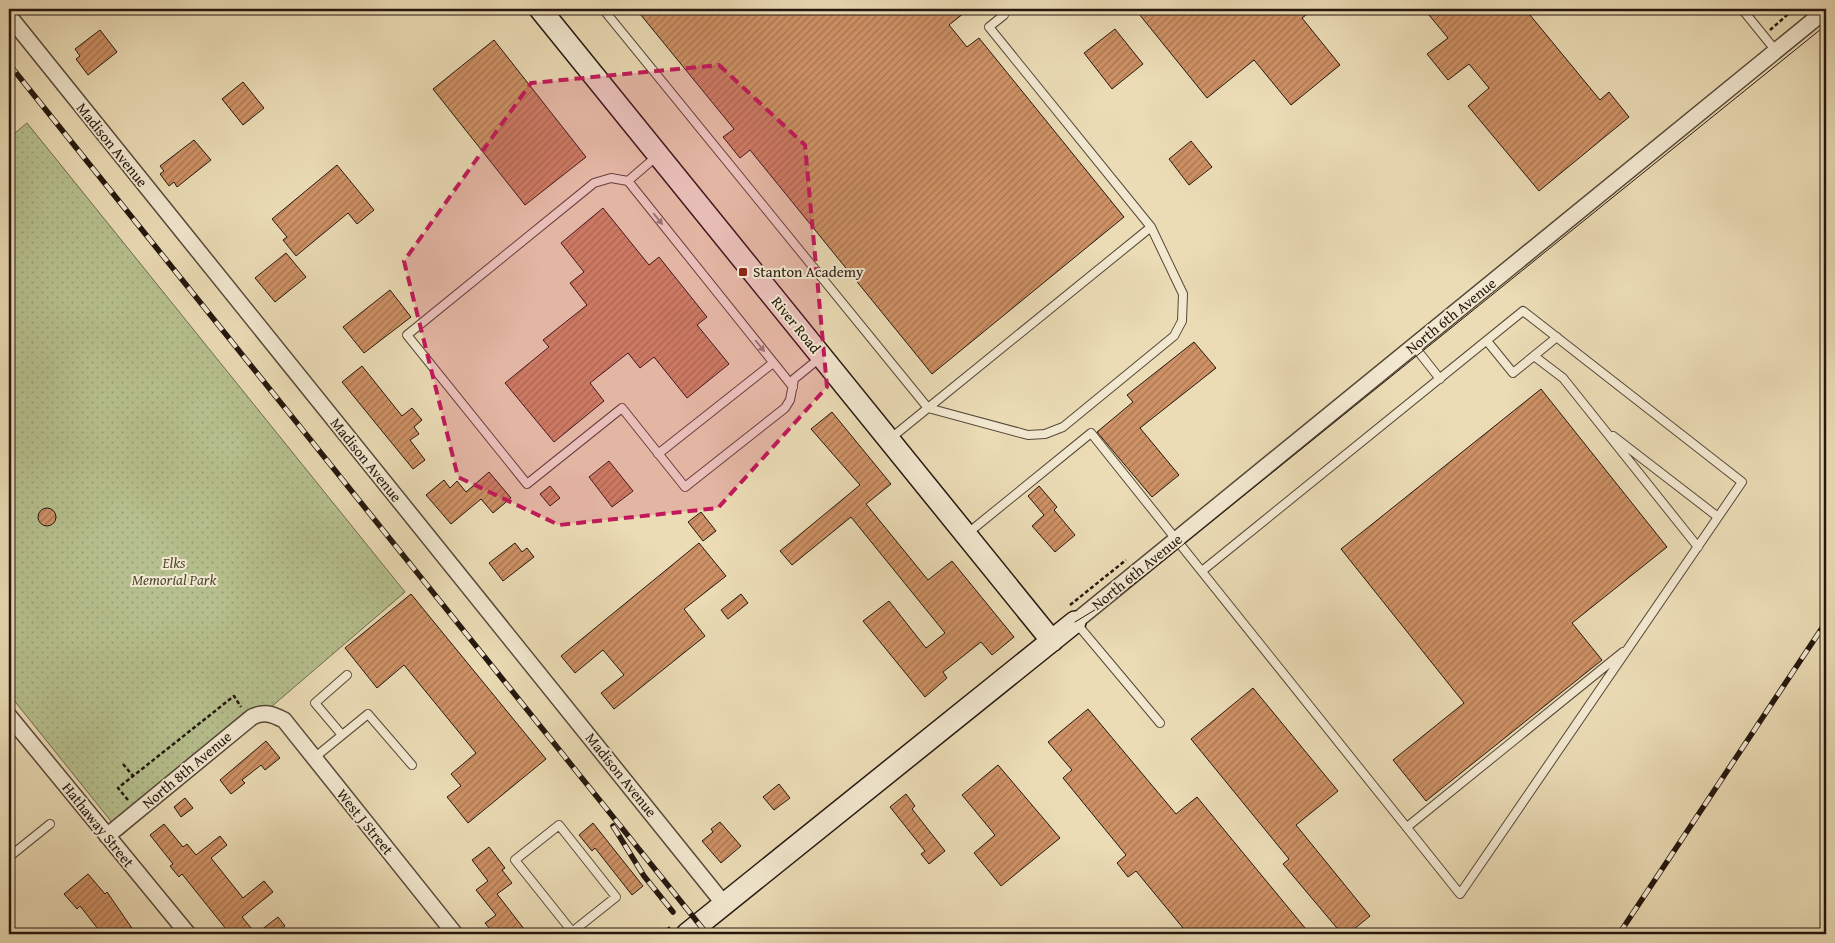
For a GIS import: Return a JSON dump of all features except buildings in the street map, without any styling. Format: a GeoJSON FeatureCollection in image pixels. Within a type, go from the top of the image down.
{"type":"FeatureCollection","features":[{"type":"Feature","properties":{"kind":"street","name":"North 6th Avenue"},"geometry":{"type":"LineString","coordinates":[[1070,616],[1177,539],[1826,10]]}},
{"type":"Feature","properties":{"kind":"street","name":"River Road"},"geometry":{"type":"LineString","coordinates":[[546,13],[1052,640]]}},
{"type":"Feature","properties":{"kind":"street","name":"Madison Avenue"},"geometry":{"type":"LineString","coordinates":[[9,16],[724,904]]}},
{"type":"Feature","properties":{"kind":"street"},"geometry":{"type":"LineString","coordinates":[[681,929],[724,904],[1052,640],[1070,616]]}},
{"type":"Feature","properties":{"kind":"street","name":"North 8th Avenue"},"geometry":{"type":"LineString","coordinates":[[107,836],[250,718],[259,713],[271,714]]}},
{"type":"Feature","properties":{"kind":"street","name":"West J Street"},"geometry":{"type":"LineString","coordinates":[[271,714],[284,720],[455,934]]}},
{"type":"Feature","properties":{"kind":"street","name":"Hathaway Street"},"geometry":{"type":"LineString","coordinates":[[9,716],[188,934]]}},
{"type":"Feature","properties":{"kind":"lane"},"geometry":{"type":"LineString","coordinates":[[603,9],[928,408],[1028,435],[1045,434],[1063,427],[1174,336],[1182,321],[1183,294],[1151,227],[989,27],[1004,15],[998,9]]}},
{"type":"Feature","properties":{"kind":"lane"},"geometry":{"type":"LineString","coordinates":[[1742,9],[1776,51]]}},
{"type":"Feature","properties":{"kind":"lane"},"geometry":{"type":"LineString","coordinates":[[628,181],[659,155]]}},
{"type":"Feature","properties":{"kind":"lane"},"geometry":{"type":"LineString","coordinates":[[793,387],[628,181],[612,178],[594,183],[407,335],[526,484],[622,408],[685,487],[785,408],[793,387],[794,379],[822,356]]}},
{"type":"Feature","properties":{"kind":"lane"},"geometry":{"type":"LineString","coordinates":[[889,439],[1151,227]]}},
{"type":"Feature","properties":{"kind":"lane"},"geometry":{"type":"LineString","coordinates":[[966,534],[1091,433],[1460,894],[1742,482],[1523,311],[1202,571]]}},
{"type":"Feature","properties":{"kind":"lane"},"geometry":{"type":"LineString","coordinates":[[1486,341],[1513,373],[1557,338]]}},
{"type":"Feature","properties":{"kind":"lane"},"geometry":{"type":"LineString","coordinates":[[1414,346],[1440,378]]}},
{"type":"Feature","properties":{"kind":"lane"},"geometry":{"type":"LineString","coordinates":[[1534,356],[1563,378],[1698,547]]}},
{"type":"Feature","properties":{"kind":"lane"},"geometry":{"type":"LineString","coordinates":[[658,454],[773,363]]}},
{"type":"Feature","properties":{"kind":"lane"},"geometry":{"type":"LineString","coordinates":[[1603,428],[1718,517]]}},
{"type":"Feature","properties":{"kind":"lane"},"geometry":{"type":"LineString","coordinates":[[1070,616],[1160,724]]}},
{"type":"Feature","properties":{"kind":"lane"},"geometry":{"type":"LineString","coordinates":[[1406,827],[1630,646]]}},
{"type":"Feature","properties":{"kind":"lane"},"geometry":{"type":"LineString","coordinates":[[342,735],[315,703],[347,676]]}},
{"type":"Feature","properties":{"kind":"lane"},"geometry":{"type":"LineString","coordinates":[[314,758],[368,714],[412,765]]}},
{"type":"Feature","properties":{"kind":"lane"},"geometry":{"type":"LineString","coordinates":[[9,857],[50,824]]}},
{"type":"Feature","properties":{"kind":"lane"},"geometry":{"type":"LineString","coordinates":[[559,825],[616,897],[573,933],[515,860],[559,825]]}},
{"type":"Feature","properties":{"kind":"path"},"geometry":{"type":"LineString","coordinates":[[1765,38],[1773,26],[1794,9]]}},
{"type":"Feature","properties":{"kind":"path"},"geometry":{"type":"LineString","coordinates":[[1070,616],[1130,556]]}},
{"type":"Feature","properties":{"kind":"path"},"geometry":{"type":"LineString","coordinates":[[137,811],[118,788],[234,696],[250,718]]}},
{"type":"Feature","properties":{"kind":"path"},"geometry":{"type":"LineString","coordinates":[[123,764],[133,776]]}},
{"type":"Feature","properties":{"kind":"path"},"geometry":{"type":"LineString","coordinates":[[662,934],[681,929]]}},
{"type":"Feature","properties":{"kind":"highlighted area"},"geometry":{"type":"Polygon","coordinates":[[[719,65],[805,145],[827,387],[718,508],[559,525],[458,477],[404,261],[531,83],[719,65]]]}},
{"type":"Feature","properties":{"kind":"green space","name":"Elks Memorial Park"},"geometry":{"type":"Polygon","coordinates":[[[27,123],[405,592],[122,835],[9,694],[9,138],[27,123]]]}},
{"type":"Feature","properties":{"kind":"tram line"},"geometry":{"type":"LineString","coordinates":[[1075,622],[1121,594],[1148,573],[1826,25]]}},
{"type":"Feature","properties":{"kind":"railway"},"geometry":{"type":"LineString","coordinates":[[9,64],[707,934]]}},
{"type":"Feature","properties":{"kind":"railway"},"geometry":{"type":"LineString","coordinates":[[1619,934],[1826,622]]}},
{"type":"Feature","properties":{"kind":"railway"},"geometry":{"type":"LineString","coordinates":[[613,826],[644,876],[673,912]]}},
{"type":"Feature","properties":{"kind":"place","name":"Stanton Academy"},"geometry":{"type":"Point","coordinates":[743,272]}}]}
